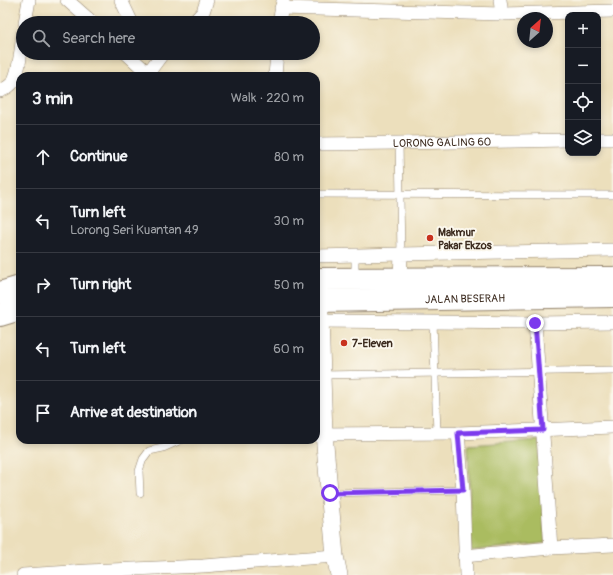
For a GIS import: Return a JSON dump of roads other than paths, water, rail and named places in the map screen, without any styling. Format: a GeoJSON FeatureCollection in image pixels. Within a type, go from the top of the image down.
{"type":"FeatureCollection","features":[{"type":"Feature","properties":{"kind":"highway","name":"JALAN BESERAH"},"geometry":{"type":"LineString","coordinates":[[320,279],[613,278]]}},
{"type":"Feature","properties":{"kind":"highway"},"geometry":{"type":"LineString","coordinates":[[0,293],[16,288]]}},
{"type":"Feature","properties":{"kind":"highway","name":"JALAN BESERAH"},"geometry":{"type":"LineString","coordinates":[[320,311],[613,296]]}},
{"type":"Feature","properties":{"kind":"highway"},"geometry":{"type":"LineString","coordinates":[[0,315],[16,310]]}},
{"type":"Feature","properties":{"kind":"street"},"geometry":{"type":"LineString","coordinates":[[26,16],[29,0]]}},
{"type":"Feature","properties":{"kind":"street"},"geometry":{"type":"LineString","coordinates":[[67,0],[85,16]]}},
{"type":"Feature","properties":{"kind":"street"},"geometry":{"type":"LineString","coordinates":[[121,0],[129,16]]}},
{"type":"Feature","properties":{"kind":"street"},"geometry":{"type":"LineString","coordinates":[[199,16],[203,12],[207,0]]}},
{"type":"Feature","properties":{"kind":"street"},"geometry":{"type":"LineString","coordinates":[[500,0],[502,14]]}},
{"type":"Feature","properties":{"kind":"street"},"geometry":{"type":"LineString","coordinates":[[280,16],[282,4],[502,14],[613,11]]}},
{"type":"Feature","properties":{"kind":"street"},"geometry":{"type":"LineString","coordinates":[[17,72],[19,60]]}},
{"type":"Feature","properties":{"kind":"street"},"geometry":{"type":"LineString","coordinates":[[134,60],[147,72]]}},
{"type":"Feature","properties":{"kind":"street"},"geometry":{"type":"LineString","coordinates":[[150,72],[158,60]]}},
{"type":"Feature","properties":{"kind":"street"},"geometry":{"type":"LineString","coordinates":[[275,72],[276,60]]}},
{"type":"Feature","properties":{"kind":"street"},"geometry":{"type":"LineString","coordinates":[[0,91],[6,89],[12,83],[16,73]]}},
{"type":"Feature","properties":{"kind":"street"},"geometry":{"type":"LineString","coordinates":[[601,139],[613,139]]}},
{"type":"Feature","properties":{"kind":"street","name":"LORONG GALING 60"},"geometry":{"type":"LineString","coordinates":[[320,144],[565,140]]}},
{"type":"Feature","properties":{"kind":"street"},"geometry":{"type":"LineString","coordinates":[[320,256],[613,250]]}},
{"type":"Feature","properties":{"kind":"street"},"geometry":{"type":"LineString","coordinates":[[400,279],[401,254]]}},
{"type":"Feature","properties":{"kind":"street"},"geometry":{"type":"LineString","coordinates":[[320,311],[433,322],[613,322]]}},
{"type":"Feature","properties":{"kind":"street"},"geometry":{"type":"LineString","coordinates":[[535,323],[551,548]]}},
{"type":"Feature","properties":{"kind":"street"},"geometry":{"type":"LineString","coordinates":[[339,575],[335,556],[330,493],[320,434],[458,433],[613,427]]}},
{"type":"Feature","properties":{"kind":"street"},"geometry":{"type":"LineString","coordinates":[[458,433],[463,490],[464,556],[466,575]]}},
{"type":"Feature","properties":{"kind":"street"},"geometry":{"type":"LineString","coordinates":[[464,556],[551,548],[613,545]]}},
{"type":"Feature","properties":{"kind":"street"},"geometry":{"type":"LineString","coordinates":[[23,575],[203,571],[335,556]]}},
{"type":"Feature","properties":{"kind":"lane"},"geometry":{"type":"LineString","coordinates":[[399,143],[401,254]]}},
{"type":"Feature","properties":{"kind":"lane"},"geometry":{"type":"LineString","coordinates":[[320,194],[613,195]]}},
{"type":"Feature","properties":{"kind":"lane"},"geometry":{"type":"LineString","coordinates":[[355,255],[355,279]]}},
{"type":"Feature","properties":{"kind":"lane"},"geometry":{"type":"LineString","coordinates":[[433,322],[437,433]]}},
{"type":"Feature","properties":{"kind":"lane"},"geometry":{"type":"LineString","coordinates":[[320,375],[613,370]]}},
{"type":"Feature","properties":{"kind":"lane"},"geometry":{"type":"LineString","coordinates":[[140,493],[140,471],[143,459],[149,451],[163,448],[172,444]]}},
{"type":"Feature","properties":{"kind":"lane"},"geometry":{"type":"LineString","coordinates":[[330,493],[463,490]]}},
{"type":"Feature","properties":{"kind":"place","name":"Makmur Pakar Ekzos"},"geometry":{"type":"Point","coordinates":[430,238]}},
{"type":"Feature","properties":{"kind":"place","name":"7-Eleven"},"geometry":{"type":"Point","coordinates":[344,343]}}]}
